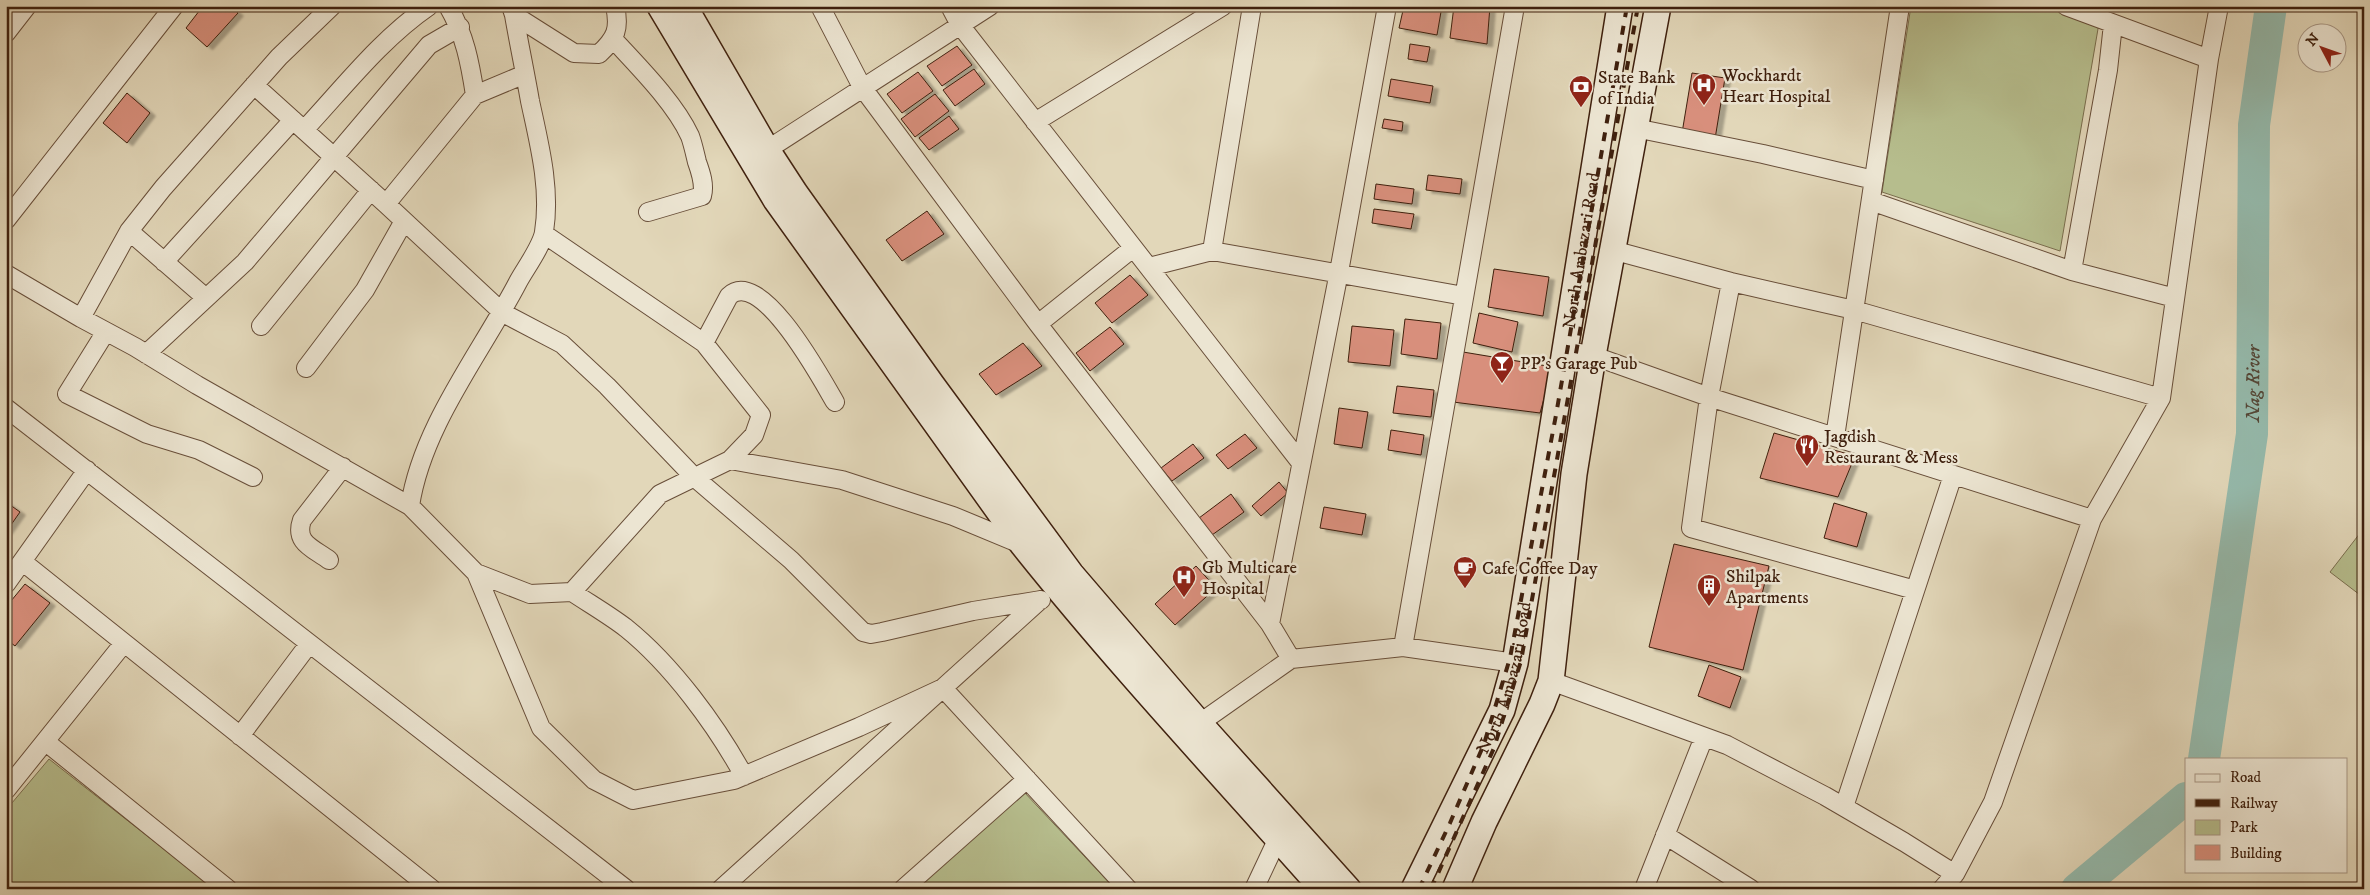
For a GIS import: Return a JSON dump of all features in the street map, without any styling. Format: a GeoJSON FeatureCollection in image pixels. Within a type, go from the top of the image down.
{"type":"FeatureCollection","features":[{"type":"Feature","properties":{"kind":"street"},"geometry":{"type":"LineString","coordinates":[[6,34],[27,6]]}},
{"type":"Feature","properties":{"kind":"street"},"geometry":{"type":"LineString","coordinates":[[7,215],[174,6]]}},
{"type":"Feature","properties":{"kind":"street"},"geometry":{"type":"LineString","coordinates":[[81,318],[129,231],[163,188],[280,57],[332,6]]}},
{"type":"Feature","properties":{"kind":"street"},"geometry":{"type":"LineString","coordinates":[[164,262],[299,125],[392,36],[429,6]]}},
{"type":"Feature","properties":{"kind":"street"},"geometry":{"type":"LineString","coordinates":[[448,6],[460,27],[470,58],[474,95]]}},
{"type":"Feature","properties":{"kind":"street"},"geometry":{"type":"LineString","coordinates":[[513,11],[574,53],[599,54],[614,40],[618,20],[615,6]]}},
{"type":"Feature","properties":{"kind":"street"},"geometry":{"type":"LineString","coordinates":[[660,6],[758,155],[932,385],[1056,587]]}},
{"type":"Feature","properties":{"kind":"street"},"geometry":{"type":"LineString","coordinates":[[684,6],[758,155],[776,200],[1023,545],[1056,587],[1191,729],[1348,889]]}},
{"type":"Feature","properties":{"kind":"street"},"geometry":{"type":"LineString","coordinates":[[820,6],[862,88],[1038,324],[1252,604],[1270,624],[1291,659]]}},
{"type":"Feature","properties":{"kind":"street"},"geometry":{"type":"LineString","coordinates":[[950,6],[960,25],[1301,463]]}},
{"type":"Feature","properties":{"kind":"street"},"geometry":{"type":"LineString","coordinates":[[758,155],[990,6]]}},
{"type":"Feature","properties":{"kind":"street"},"geometry":{"type":"LineString","coordinates":[[1035,122],[1223,6]]}},
{"type":"Feature","properties":{"kind":"street"},"geometry":{"type":"LineString","coordinates":[[1212,251],[1252,6]]}},
{"type":"Feature","properties":{"kind":"street"},"geometry":{"type":"LineString","coordinates":[[1270,624],[1339,272],[1387,6]]}},
{"type":"Feature","properties":{"kind":"street"},"geometry":{"type":"LineString","coordinates":[[1403,647],[1515,6]]}},
{"type":"Feature","properties":{"kind":"street","name":"North Ambazari Road"},"geometry":{"type":"LineString","coordinates":[[1414,889],[1502,710],[1515,663],[1620,6]]}},
{"type":"Feature","properties":{"kind":"street","name":"North Ambazari Road"},"geometry":{"type":"LineString","coordinates":[[1455,889],[1484,822],[1542,704],[1551,681],[1574,474],[1612,250],[1658,6]]}},
{"type":"Feature","properties":{"kind":"street"},"geometry":{"type":"LineString","coordinates":[[1835,437],[1900,6]]}},
{"type":"Feature","properties":{"kind":"street"},"geometry":{"type":"LineString","coordinates":[[2066,6],[2209,59]]}},
{"type":"Feature","properties":{"kind":"street"},"geometry":{"type":"LineString","coordinates":[[1942,889],[1955,874],[1993,802],[2092,519],[2161,398],[2209,59],[2219,6]]}},
{"type":"Feature","properties":{"kind":"street"},"geometry":{"type":"LineString","coordinates":[[410,506],[414,481],[434,434],[456,391],[503,313],[544,234],[546,193],[541,149],[513,11]]}},
{"type":"Feature","properties":{"kind":"street"},"geometry":{"type":"LineString","coordinates":[[2072,271],[2108,70],[2113,24]]}},
{"type":"Feature","properties":{"kind":"street"},"geometry":{"type":"LineString","coordinates":[[146,354],[245,262],[429,45],[460,27]]}},
{"type":"Feature","properties":{"kind":"street"},"geometry":{"type":"LineString","coordinates":[[614,40],[645,73],[690,136],[701,176],[702,196],[648,212]]}},
{"type":"Feature","properties":{"kind":"street"},"geometry":{"type":"LineString","coordinates":[[386,204],[474,95],[525,74]]}},
{"type":"Feature","properties":{"kind":"street"},"geometry":{"type":"LineString","coordinates":[[254,85],[335,157],[503,313],[562,344],[607,386],[694,477],[791,560],[863,632],[871,634],[882,632],[973,611],[1056,587]]}},
{"type":"Feature","properties":{"kind":"street"},"geometry":{"type":"LineString","coordinates":[[1635,128],[1763,154],[1874,180]]}},
{"type":"Feature","properties":{"kind":"street"},"geometry":{"type":"LineString","coordinates":[[261,326],[371,190]]}},
{"type":"Feature","properties":{"kind":"street"},"geometry":{"type":"LineString","coordinates":[[1871,202],[2072,271],[2175,298]]}},
{"type":"Feature","properties":{"kind":"street"},"geometry":{"type":"LineString","coordinates":[[306,368],[365,290],[404,221]]}},
{"type":"Feature","properties":{"kind":"street"},"geometry":{"type":"LineString","coordinates":[[129,231],[206,298]]}},
{"type":"Feature","properties":{"kind":"street"},"geometry":{"type":"LineString","coordinates":[[544,234],[704,343],[761,415],[754,434],[730,460],[660,494],[572,592]]}},
{"type":"Feature","properties":{"kind":"street"},"geometry":{"type":"LineString","coordinates":[[1038,324],[1133,248]]}},
{"type":"Feature","properties":{"kind":"street"},"geometry":{"type":"LineString","coordinates":[[1612,250],[1731,282],[1854,310],[2161,398]]}},
{"type":"Feature","properties":{"kind":"street"},"geometry":{"type":"LineString","coordinates":[[1149,268],[1212,251],[1339,272],[1464,296]]}},
{"type":"Feature","properties":{"kind":"street"},"geometry":{"type":"LineString","coordinates":[[6,274],[105,333],[146,354],[252,417],[410,506],[476,573],[540,728],[594,780],[633,800],[734,780],[943,688]]}},
{"type":"Feature","properties":{"kind":"street"},"geometry":{"type":"LineString","coordinates":[[1731,282],[1709,397],[1691,528],[1915,590]]}},
{"type":"Feature","properties":{"kind":"street"},"geometry":{"type":"LineString","coordinates":[[704,343],[729,296],[733,292],[741,290],[750,293],[789,326],[835,402]]}},
{"type":"Feature","properties":{"kind":"street"},"geometry":{"type":"LineString","coordinates":[[105,333],[67,394],[148,434],[199,450],[253,477]]}},
{"type":"Feature","properties":{"kind":"street"},"geometry":{"type":"LineString","coordinates":[[1565,350],[1594,356],[1709,397],[2092,519]]}},
{"type":"Feature","properties":{"kind":"street"},"geometry":{"type":"LineString","coordinates":[[6,408],[626,889]]}},
{"type":"Feature","properties":{"kind":"street"},"geometry":{"type":"LineString","coordinates":[[730,460],[842,480],[953,516],[1023,545]]}},
{"type":"Feature","properties":{"kind":"street"},"geometry":{"type":"LineString","coordinates":[[329,560],[304,542],[300,537],[299,530],[302,520],[343,467]]}},
{"type":"Feature","properties":{"kind":"street"},"geometry":{"type":"LineString","coordinates":[[6,584],[87,470]]}},
{"type":"Feature","properties":{"kind":"street"},"geometry":{"type":"LineString","coordinates":[[1844,807],[1953,474]]}},
{"type":"Feature","properties":{"kind":"street"},"geometry":{"type":"LineString","coordinates":[[23,562],[432,889]]}},
{"type":"Feature","properties":{"kind":"street"},"geometry":{"type":"LineString","coordinates":[[476,573],[530,594],[572,592],[626,628],[660,660],[722,736],[744,776]]}},
{"type":"Feature","properties":{"kind":"street"},"geometry":{"type":"LineString","coordinates":[[721,889],[1056,587]]}},
{"type":"Feature","properties":{"kind":"street"},"geometry":{"type":"LineString","coordinates":[[6,790],[124,643]]}},
{"type":"Feature","properties":{"kind":"street"},"geometry":{"type":"LineString","coordinates":[[240,736],[309,644]]}},
{"type":"Feature","properties":{"kind":"street"},"geometry":{"type":"LineString","coordinates":[[1191,729],[1291,659],[1403,647],[1515,663]]}},
{"type":"Feature","properties":{"kind":"street"},"geometry":{"type":"LineString","coordinates":[[1551,681],[1728,745],[1844,807],[1955,874]]}},
{"type":"Feature","properties":{"kind":"street"},"geometry":{"type":"LineString","coordinates":[[943,688],[1128,889]]}},
{"type":"Feature","properties":{"kind":"street"},"geometry":{"type":"LineString","coordinates":[[1191,729],[1278,838],[1323,889]]}},
{"type":"Feature","properties":{"kind":"street"},"geometry":{"type":"LineString","coordinates":[[1644,889],[1704,737]]}},
{"type":"Feature","properties":{"kind":"street"},"geometry":{"type":"LineString","coordinates":[[46,742],[228,889]]}},
{"type":"Feature","properties":{"kind":"street"},"geometry":{"type":"LineString","coordinates":[[903,889],[1027,779]]}},
{"type":"Feature","properties":{"kind":"street"},"geometry":{"type":"LineString","coordinates":[[1665,835],[1751,889]]}},
{"type":"Feature","properties":{"kind":"street"},"geometry":{"type":"LineString","coordinates":[[1254,889],[1278,838]]}},
{"type":"Feature","properties":{"kind":"green space"},"geometry":{"type":"Polygon","coordinates":[[[1911,6],[2047,6],[2099,23],[2060,251],[1882,192],[1911,6]]]}},
{"type":"Feature","properties":{"kind":"green space"},"geometry":{"type":"Polygon","coordinates":[[[2364,528],[2364,598],[2330,572],[2364,528]]]}},
{"type":"Feature","properties":{"kind":"green space"},"geometry":{"type":"Polygon","coordinates":[[[49,759],[215,889],[6,889],[6,810],[49,759]]]}},
{"type":"Feature","properties":{"kind":"green space"},"geometry":{"type":"Polygon","coordinates":[[[1024,792],[1115,889],[912,889],[1024,792]]]}},
{"type":"Feature","properties":{"kind":"building"},"geometry":{"type":"Polygon","coordinates":[[[203,6],[230,6],[238,13],[207,47],[186,28],[203,6]]]}},
{"type":"Feature","properties":{"kind":"building"},"geometry":{"type":"Polygon","coordinates":[[[1404,6],[1442,6],[1437,35],[1399,28],[1404,6]]]}},
{"type":"Feature","properties":{"kind":"building"},"geometry":{"type":"Polygon","coordinates":[[[1454,6],[1490,6],[1487,44],[1450,38],[1454,6]]]}},
{"type":"Feature","properties":{"kind":"building"},"geometry":{"type":"Polygon","coordinates":[[[1410,44],[1430,47],[1427,62],[1408,59],[1410,44]]]}},
{"type":"Feature","properties":{"kind":"building"},"geometry":{"type":"Polygon","coordinates":[[[957,46],[972,65],[942,86],[927,66],[957,46]]]}},
{"type":"Feature","properties":{"kind":"building"},"geometry":{"type":"Polygon","coordinates":[[[974,69],[985,84],[955,106],[943,90],[974,69]]]}},
{"type":"Feature","properties":{"kind":"building"},"geometry":{"type":"Polygon","coordinates":[[[918,72],[933,91],[902,113],[887,94],[918,72]]]}},
{"type":"Feature","properties":{"kind":"building","name":"Wockhardt Heart Hospital"},"geometry":{"type":"Polygon","coordinates":[[[1692,73],[1725,78],[1715,139],[1682,133],[1692,73]]]}},
{"type":"Feature","properties":{"kind":"building"},"geometry":{"type":"Polygon","coordinates":[[[1391,79],[1433,86],[1430,103],[1388,96],[1391,79]]]}},
{"type":"Feature","properties":{"kind":"building"},"geometry":{"type":"Polygon","coordinates":[[[127,93],[150,113],[127,143],[103,123],[127,93]]]}},
{"type":"Feature","properties":{"kind":"building"},"geometry":{"type":"Polygon","coordinates":[[[935,94],[949,111],[915,137],[901,119],[935,94]]]}},
{"type":"Feature","properties":{"kind":"building"},"geometry":{"type":"Polygon","coordinates":[[[949,116],[959,129],[929,150],[919,138],[949,116]]]}},
{"type":"Feature","properties":{"kind":"building"},"geometry":{"type":"Polygon","coordinates":[[[1384,119],[1403,122],[1402,131],[1382,128],[1384,119]]]}},
{"type":"Feature","properties":{"kind":"building"},"geometry":{"type":"Polygon","coordinates":[[[1428,175],[1462,179],[1460,194],[1426,190],[1428,175]]]}},
{"type":"Feature","properties":{"kind":"building"},"geometry":{"type":"Polygon","coordinates":[[[1376,184],[1414,189],[1412,204],[1374,199],[1376,184]]]}},
{"type":"Feature","properties":{"kind":"building"},"geometry":{"type":"Polygon","coordinates":[[[1374,209],[1414,214],[1411,229],[1372,223],[1374,209]]]}},
{"type":"Feature","properties":{"kind":"building"},"geometry":{"type":"Polygon","coordinates":[[[927,211],[944,234],[902,261],[886,240],[927,211]]]}},
{"type":"Feature","properties":{"kind":"building"},"geometry":{"type":"Polygon","coordinates":[[[1494,269],[1549,277],[1543,316],[1488,307],[1494,269]]]}},
{"type":"Feature","properties":{"kind":"building"},"geometry":{"type":"Polygon","coordinates":[[[1130,275],[1148,295],[1112,323],[1095,303],[1130,275]]]}},
{"type":"Feature","properties":{"kind":"building"},"geometry":{"type":"Polygon","coordinates":[[[1479,313],[1518,322],[1512,352],[1473,343],[1479,313]]]}},
{"type":"Feature","properties":{"kind":"building"},"geometry":{"type":"Polygon","coordinates":[[[1405,319],[1441,323],[1437,359],[1401,354],[1405,319]]]}},
{"type":"Feature","properties":{"kind":"building"},"geometry":{"type":"Polygon","coordinates":[[[1352,326],[1394,330],[1390,366],[1348,362],[1352,326]]]}},
{"type":"Feature","properties":{"kind":"building"},"geometry":{"type":"Polygon","coordinates":[[[1110,327],[1124,344],[1090,371],[1076,353],[1110,327]]]}},
{"type":"Feature","properties":{"kind":"building"},"geometry":{"type":"Polygon","coordinates":[[[1023,343],[1042,366],[996,395],[979,374],[1023,343]]]}},
{"type":"Feature","properties":{"kind":"building","name":"PP's Garage Pub"},"geometry":{"type":"Polygon","coordinates":[[[1463,352],[1553,367],[1540,413],[1453,402],[1463,352]]]}},
{"type":"Feature","properties":{"kind":"building"},"geometry":{"type":"Polygon","coordinates":[[[1397,386],[1434,390],[1431,417],[1393,413],[1397,386]]]}},
{"type":"Feature","properties":{"kind":"building"},"geometry":{"type":"Polygon","coordinates":[[[1339,408],[1368,412],[1362,448],[1334,444],[1339,408]]]}},
{"type":"Feature","properties":{"kind":"building"},"geometry":{"type":"Polygon","coordinates":[[[1391,430],[1424,435],[1421,455],[1388,450],[1391,430]]]}},
{"type":"Feature","properties":{"kind":"building","name":"Jagdish Restaurant & Mess"},"geometry":{"type":"Polygon","coordinates":[[[1774,433],[1855,456],[1838,497],[1760,478],[1774,433]]]}},
{"type":"Feature","properties":{"kind":"building"},"geometry":{"type":"Polygon","coordinates":[[[1245,434],[1257,448],[1228,469],[1216,455],[1245,434]]]}},
{"type":"Feature","properties":{"kind":"building"},"geometry":{"type":"Polygon","coordinates":[[[1193,444],[1204,458],[1172,481],[1161,468],[1193,444]]]}},
{"type":"Feature","properties":{"kind":"building"},"geometry":{"type":"Polygon","coordinates":[[[1279,482],[1288,493],[1261,516],[1252,506],[1279,482]]]}},
{"type":"Feature","properties":{"kind":"building"},"geometry":{"type":"Polygon","coordinates":[[[1231,494],[1244,512],[1212,535],[1199,518],[1231,494]]]}},
{"type":"Feature","properties":{"kind":"building"},"geometry":{"type":"Polygon","coordinates":[[[6,502],[20,512],[6,532],[6,502]]]}},
{"type":"Feature","properties":{"kind":"building"},"geometry":{"type":"Polygon","coordinates":[[[1834,503],[1867,513],[1857,547],[1824,538],[1834,503]]]}},
{"type":"Feature","properties":{"kind":"building"},"geometry":{"type":"Polygon","coordinates":[[[1324,507],[1366,514],[1362,535],[1320,528],[1324,507]]]}},
{"type":"Feature","properties":{"kind":"building","name":"Shilpak Apartments"},"geometry":{"type":"Polygon","coordinates":[[[1674,544],[1769,566],[1743,670],[1649,647],[1674,544]]]}},
{"type":"Feature","properties":{"kind":"building"},"geometry":{"type":"Polygon","coordinates":[[[1196,566],[1216,588],[1175,625],[1155,604],[1196,566]]]}},
{"type":"Feature","properties":{"kind":"building"},"geometry":{"type":"Polygon","coordinates":[[[25,584],[50,603],[15,646],[6,639],[6,607],[25,584]]]}},
{"type":"Feature","properties":{"kind":"building"},"geometry":{"type":"Polygon","coordinates":[[[1709,665],[1741,677],[1730,708],[1698,696],[1709,665]]]}},
{"type":"Feature","properties":{"kind":"waterway","name":"Nag River"},"geometry":{"type":"LineString","coordinates":[[2204,758],[2252,434],[2254,125],[2271,6]]}},
{"type":"Feature","properties":{"kind":"waterway","name":"Nag River"},"geometry":{"type":"LineString","coordinates":[[2077,889],[2185,799]]}},
{"type":"Feature","properties":{"kind":"railway"},"geometry":{"type":"LineString","coordinates":[[1419,889],[1484,744],[1510,658],[1556,415],[1627,6]]}},
{"type":"Feature","properties":{"kind":"railway"},"geometry":{"type":"LineString","coordinates":[[1431,889],[1494,748],[1521,661],[1638,6]]}},
{"type":"Feature","properties":{"kind":"place","name":"Wockhardt Heart Hospital"},"geometry":{"type":"Point","coordinates":[1704,106]}},
{"type":"Feature","properties":{"kind":"place","name":"State Bank of India"},"geometry":{"type":"Point","coordinates":[1581,108]}},
{"type":"Feature","properties":{"kind":"place","name":"PP's Garage Pub"},"geometry":{"type":"Point","coordinates":[1502,384]}},
{"type":"Feature","properties":{"kind":"place","name":"Jagdish Restaurant & Mess"},"geometry":{"type":"Point","coordinates":[1807,467]}},
{"type":"Feature","properties":{"kind":"place","name":"Cafe Coffee Day"},"geometry":{"type":"Point","coordinates":[1465,589]}},
{"type":"Feature","properties":{"kind":"place","name":"Gb Multicare Hospital"},"geometry":{"type":"Point","coordinates":[1184,598]}},
{"type":"Feature","properties":{"kind":"place","name":"Shilpak Apartments"},"geometry":{"type":"Point","coordinates":[1709,607]}}]}
